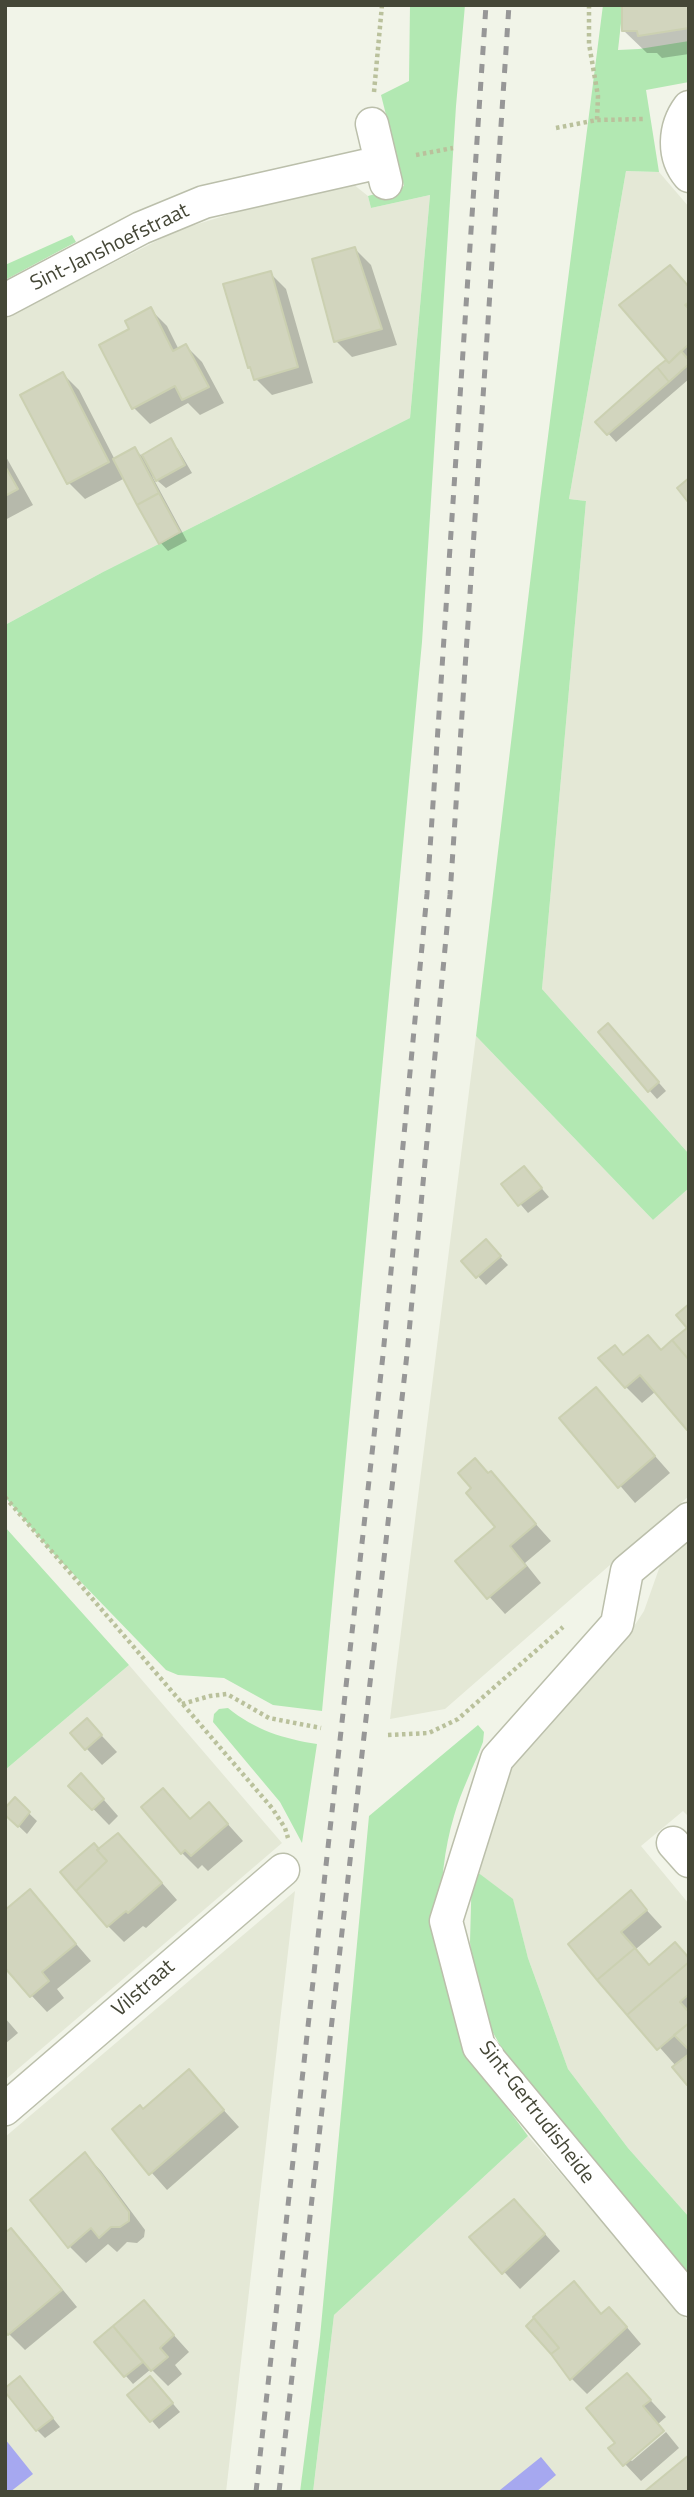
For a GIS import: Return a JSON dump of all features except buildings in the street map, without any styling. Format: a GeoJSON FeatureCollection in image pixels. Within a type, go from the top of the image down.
{"type":"FeatureCollection","features":[{"type":"Feature","properties":{"kind":"street"},"geometry":{"type":"LineString","coordinates":[[685,112],[676,144],[682,168],[689,176]]}},
{"type":"Feature","properties":{"kind":"street","name":"Sint-Janshoefstraat"},"geometry":{"type":"LineString","coordinates":[[5,300],[141,228],[204,202],[383,173],[372,124]]}},
{"type":"Feature","properties":{"kind":"street","name":"Sint-Gertrudisheide"},"geometry":{"type":"LineString","coordinates":[[689,1519],[627,1572],[617,1624],[497,1759],[446,1921],[479,2048],[689,2300]]}},
{"type":"Feature","properties":{"kind":"street","name":"Vilstraat"},"geometry":{"type":"LineString","coordinates":[[5,2109],[283,1870]]}},
{"type":"Feature","properties":{"kind":"path"},"geometry":{"type":"LineString","coordinates":[[372,124],[382,5]]}},
{"type":"Feature","properties":{"kind":"path"},"geometry":{"type":"LineString","coordinates":[[589,5],[589,44],[598,96],[597,120]]}},
{"type":"Feature","properties":{"kind":"path"},"geometry":{"type":"LineString","coordinates":[[556,128],[597,120],[685,112]]}},
{"type":"Feature","properties":{"kind":"path"},"geometry":{"type":"LineString","coordinates":[[5,1497],[272,1808],[285,1828],[290,1846],[283,1870]]}},
{"type":"Feature","properties":{"kind":"path"},"geometry":{"type":"LineString","coordinates":[[388,1735],[429,1733],[458,1719],[568,1623]]}},
{"type":"Feature","properties":{"kind":"path"},"geometry":{"type":"LineString","coordinates":[[182,1704],[227,1694],[269,1718],[321,1728]]}},
{"type":"Feature","properties":{"kind":"shaded area"},"geometry":{"type":"Polygon","coordinates":[[[626,171],[659,172],[689,207],[689,1154],[542,989],[586,501],[569,499],[626,171]]]}},
{"type":"Feature","properties":{"kind":"shaded area"},"geometry":{"type":"Polygon","coordinates":[[[353,184],[368,196],[371,208],[430,195],[410,418],[103,572],[5,625],[5,318],[178,230],[273,201],[353,184]]]}},
{"type":"Feature","properties":{"kind":"shaded area"},"geometry":{"type":"Polygon","coordinates":[[[476,1036],[653,1220],[689,1188],[689,1496],[445,1709],[390,1719],[476,1036]]]}},
{"type":"Feature","properties":{"kind":"shaded area"},"geometry":{"type":"Polygon","coordinates":[[[689,1539],[689,1817],[683,1811],[641,1846],[689,1904],[689,2217],[628,2148],[568,2069],[528,1958],[513,1900],[472,1868],[477,1838],[518,1750],[567,1691],[625,1640],[644,1611],[661,1563],[689,1539]]]}},
{"type":"Feature","properties":{"kind":"shaded area"},"geometry":{"type":"Polygon","coordinates":[[[129,1665],[282,1843],[5,2080],[5,1770],[129,1665]]]}},
{"type":"Feature","properties":{"kind":"shaded area"},"geometry":{"type":"Polygon","coordinates":[[[295,1891],[226,2492],[5,2492],[5,2137],[295,1891]]]}},
{"type":"Feature","properties":{"kind":"shaded area"},"geometry":{"type":"Polygon","coordinates":[[[528,2136],[689,2322],[689,2492],[313,2492],[334,2315],[528,2136]]]}},
{"type":"Feature","properties":{"kind":"green space"},"geometry":{"type":"Polygon","coordinates":[[[410,5],[465,5],[456,106],[422,642],[322,1711],[273,1705],[224,1678],[178,1675],[166,1670],[52,1552],[5,1497],[5,625],[103,572],[410,418],[430,195],[371,208],[368,196],[404,186],[381,95],[409,81],[410,5]]]}},
{"type":"Feature","properties":{"kind":"green space"},"geometry":{"type":"Polygon","coordinates":[[[603,5],[623,5],[618,50],[689,41],[689,82],[646,90],[659,172],[626,171],[569,499],[586,501],[542,989],[689,1154],[689,1188],[653,1220],[476,1036],[540,499],[603,5]]]}},
{"type":"Feature","properties":{"kind":"green space"},"geometry":{"type":"Polygon","coordinates":[[[72,235],[76,242],[5,280],[5,265],[72,235]]]}},
{"type":"Feature","properties":{"kind":"green space"},"geometry":{"type":"Polygon","coordinates":[[[5,1527],[129,1665],[5,1770],[5,1527]]]}},
{"type":"Feature","properties":{"kind":"green space"},"geometry":{"type":"Polygon","coordinates":[[[228,1708],[270,1732],[317,1744],[302,1843],[280,1802],[213,1722],[214,1714],[219,1709],[228,1708]]]}},
{"type":"Feature","properties":{"kind":"green space"},"geometry":{"type":"Polygon","coordinates":[[[478,1725],[484,1732],[483,1742],[457,1807],[443,1868],[443,1958],[454,2014],[469,2051],[528,2136],[334,2315],[313,2492],[300,2492],[320,2337],[369,1816],[478,1725]]]}},
{"type":"Feature","properties":{"kind":"green space"},"geometry":{"type":"Polygon","coordinates":[[[472,1868],[513,1899],[528,1958],[568,2069],[628,2148],[689,2217],[689,2277],[524,2087],[492,2031],[474,1982],[470,1942],[472,1868]]]}},
{"type":"Feature","properties":{"kind":"water"},"geometry":{"type":"Polygon","coordinates":[[[5,2439],[33,2474],[10,2492],[5,2488],[5,2439]]]}},
{"type":"Feature","properties":{"kind":"water"},"geometry":{"type":"Polygon","coordinates":[[[541,2457],[556,2475],[536,2492],[501,2492],[500,2490],[541,2457]]]}},
{"type":"Feature","properties":{"kind":"railway"},"geometry":{"type":"LineString","coordinates":[[256,2492],[383,1355],[427,894],[486,5]]}},
{"type":"Feature","properties":{"kind":"railway"},"geometry":{"type":"LineString","coordinates":[[279,2492],[407,1354],[450,895],[509,5]]}}]}
